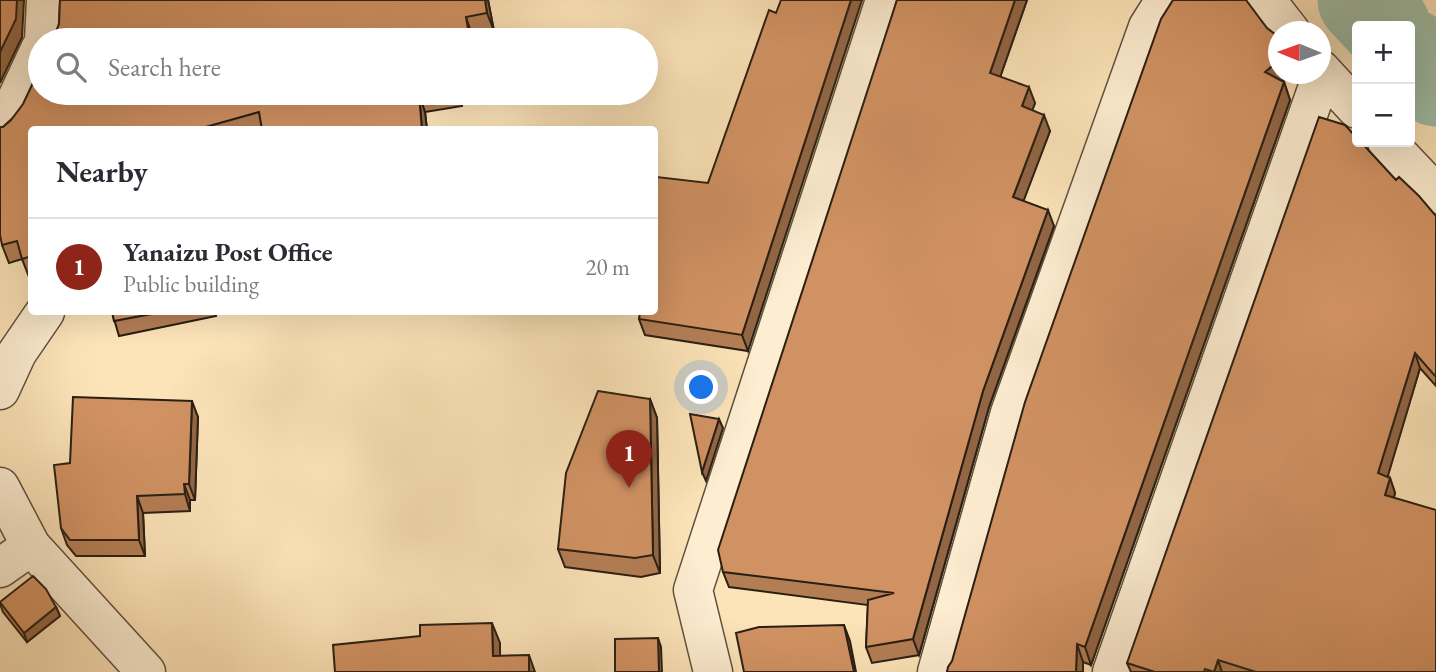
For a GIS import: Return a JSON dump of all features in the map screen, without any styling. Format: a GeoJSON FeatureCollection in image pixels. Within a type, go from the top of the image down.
{"type":"FeatureCollection","features":[{"type":"Feature","properties":{"kind":"street"},"geometry":{"type":"LineString","coordinates":[[45,28],[46,0]]}},
{"type":"Feature","properties":{"kind":"street"},"geometry":{"type":"LineString","coordinates":[[713,672],[693,590],[885,0]]}},
{"type":"Feature","properties":{"kind":"street"},"geometry":{"type":"LineString","coordinates":[[937,672],[1010,413],[1148,27],[1164,0]]}},
{"type":"Feature","properties":{"kind":"street"},"geometry":{"type":"LineString","coordinates":[[1266,0],[1282,21]]}},
{"type":"Feature","properties":{"kind":"street"},"geometry":{"type":"LineString","coordinates":[[4,111],[28,70]]}},
{"type":"Feature","properties":{"kind":"street"},"geometry":{"type":"LineString","coordinates":[[1331,80],[1352,103]]}},
{"type":"Feature","properties":{"kind":"street"},"geometry":{"type":"LineString","coordinates":[[1112,672],[1317,84]]}},
{"type":"Feature","properties":{"kind":"street"},"geometry":{"type":"LineString","coordinates":[[1392,147],[1436,194]]}},
{"type":"Feature","properties":{"kind":"street"},"geometry":{"type":"LineString","coordinates":[[0,390],[18,353],[43,315]]}},
{"type":"Feature","properties":{"kind":"street"},"geometry":{"type":"LineString","coordinates":[[0,487],[31,546],[146,672]]}},
{"type":"Feature","properties":{"kind":"street"},"geometry":{"type":"LineString","coordinates":[[0,568],[31,546]]}},
{"type":"Feature","properties":{"kind":"building"},"geometry":{"type":"Polygon","coordinates":[[[0,0],[17,0],[16,19],[0,52],[0,0]]]}},
{"type":"Feature","properties":{"kind":"building"},"geometry":{"type":"Polygon","coordinates":[[[60,0],[485,0],[487,13],[466,17],[468,28],[58,28],[60,0]]]}},
{"type":"Feature","properties":{"kind":"building"},"geometry":{"type":"Polygon","coordinates":[[[781,0],[851,0],[742,335],[639,319],[640,315],[658,315],[658,177],[708,183],[769,10],[776,13],[781,0]]]}},
{"type":"Feature","properties":{"kind":"building"},"geometry":{"type":"Polygon","coordinates":[[[897,0],[1015,0],[990,73],[1029,87],[1022,106],[1044,115],[1013,197],[1048,210],[983,391],[913,639],[866,647],[868,600],[894,593],[723,572],[718,550],[897,0]]]}},
{"type":"Feature","properties":{"kind":"building"},"geometry":{"type":"Polygon","coordinates":[[[1173,0],[1246,0],[1268,29],[1268,69],[1265,72],[1268,74],[1268,84],[1283,84],[1085,647],[1077,644],[1076,672],[947,672],[1025,402],[1161,19],[1173,0]]]}},
{"type":"Feature","properties":{"kind":"building"},"geometry":{"type":"Polygon","coordinates":[[[28,93],[28,105],[420,105],[422,126],[261,126],[259,112],[209,126],[28,126],[28,257],[22,259],[17,241],[2,245],[0,235],[0,127],[11,120],[28,93]]]}},
{"type":"Feature","properties":{"kind":"building"},"geometry":{"type":"Polygon","coordinates":[[[1319,117],[1345,125],[1352,133],[1352,147],[1366,147],[1396,180],[1399,177],[1419,196],[1436,216],[1436,377],[1415,353],[1378,473],[1390,478],[1385,495],[1436,510],[1436,672],[1256,672],[1218,660],[1214,672],[1205,669],[1204,672],[1155,672],[1127,663],[1319,117]]]}},
{"type":"Feature","properties":{"kind":"building"},"geometry":{"type":"Polygon","coordinates":[[[113,315],[146,315],[114,321],[113,315]]]}},
{"type":"Feature","properties":{"kind":"building"},"geometry":{"type":"Polygon","coordinates":[[[598,391],[650,399],[653,555],[635,558],[558,549],[566,473],[598,391]]]}},
{"type":"Feature","properties":{"kind":"building"},"geometry":{"type":"Polygon","coordinates":[[[73,397],[192,401],[189,484],[184,484],[185,494],[137,496],[139,540],[70,540],[61,528],[54,465],[70,463],[73,397]]]}},
{"type":"Feature","properties":{"kind":"building"},"geometry":{"type":"Polygon","coordinates":[[[690,414],[719,419],[702,472],[690,414]]]}},
{"type":"Feature","properties":{"kind":"building"},"geometry":{"type":"Polygon","coordinates":[[[33,576],[46,589],[56,607],[24,633],[0,602],[33,576]]]}},
{"type":"Feature","properties":{"kind":"building"},"geometry":{"type":"Polygon","coordinates":[[[492,623],[493,656],[529,655],[529,672],[335,672],[333,645],[420,636],[420,625],[492,623]]]}},
{"type":"Feature","properties":{"kind":"building"},"geometry":{"type":"Polygon","coordinates":[[[844,625],[854,672],[744,672],[736,633],[759,627],[844,625]]]}},
{"type":"Feature","properties":{"kind":"building"},"geometry":{"type":"Polygon","coordinates":[[[658,638],[659,672],[615,672],[615,639],[658,638]]]}},
{"type":"Feature","properties":{"kind":"waterway"},"geometry":{"type":"LineString","coordinates":[[1362,0],[1381,21]]}},
{"type":"Feature","properties":{"kind":"waterway"},"geometry":{"type":"LineString","coordinates":[[1415,59],[1436,82]]}},
{"type":"Feature","properties":{"kind":"place","name":"Yanaizu Post Office"},"geometry":{"type":"Point","coordinates":[629,488]}}]}
